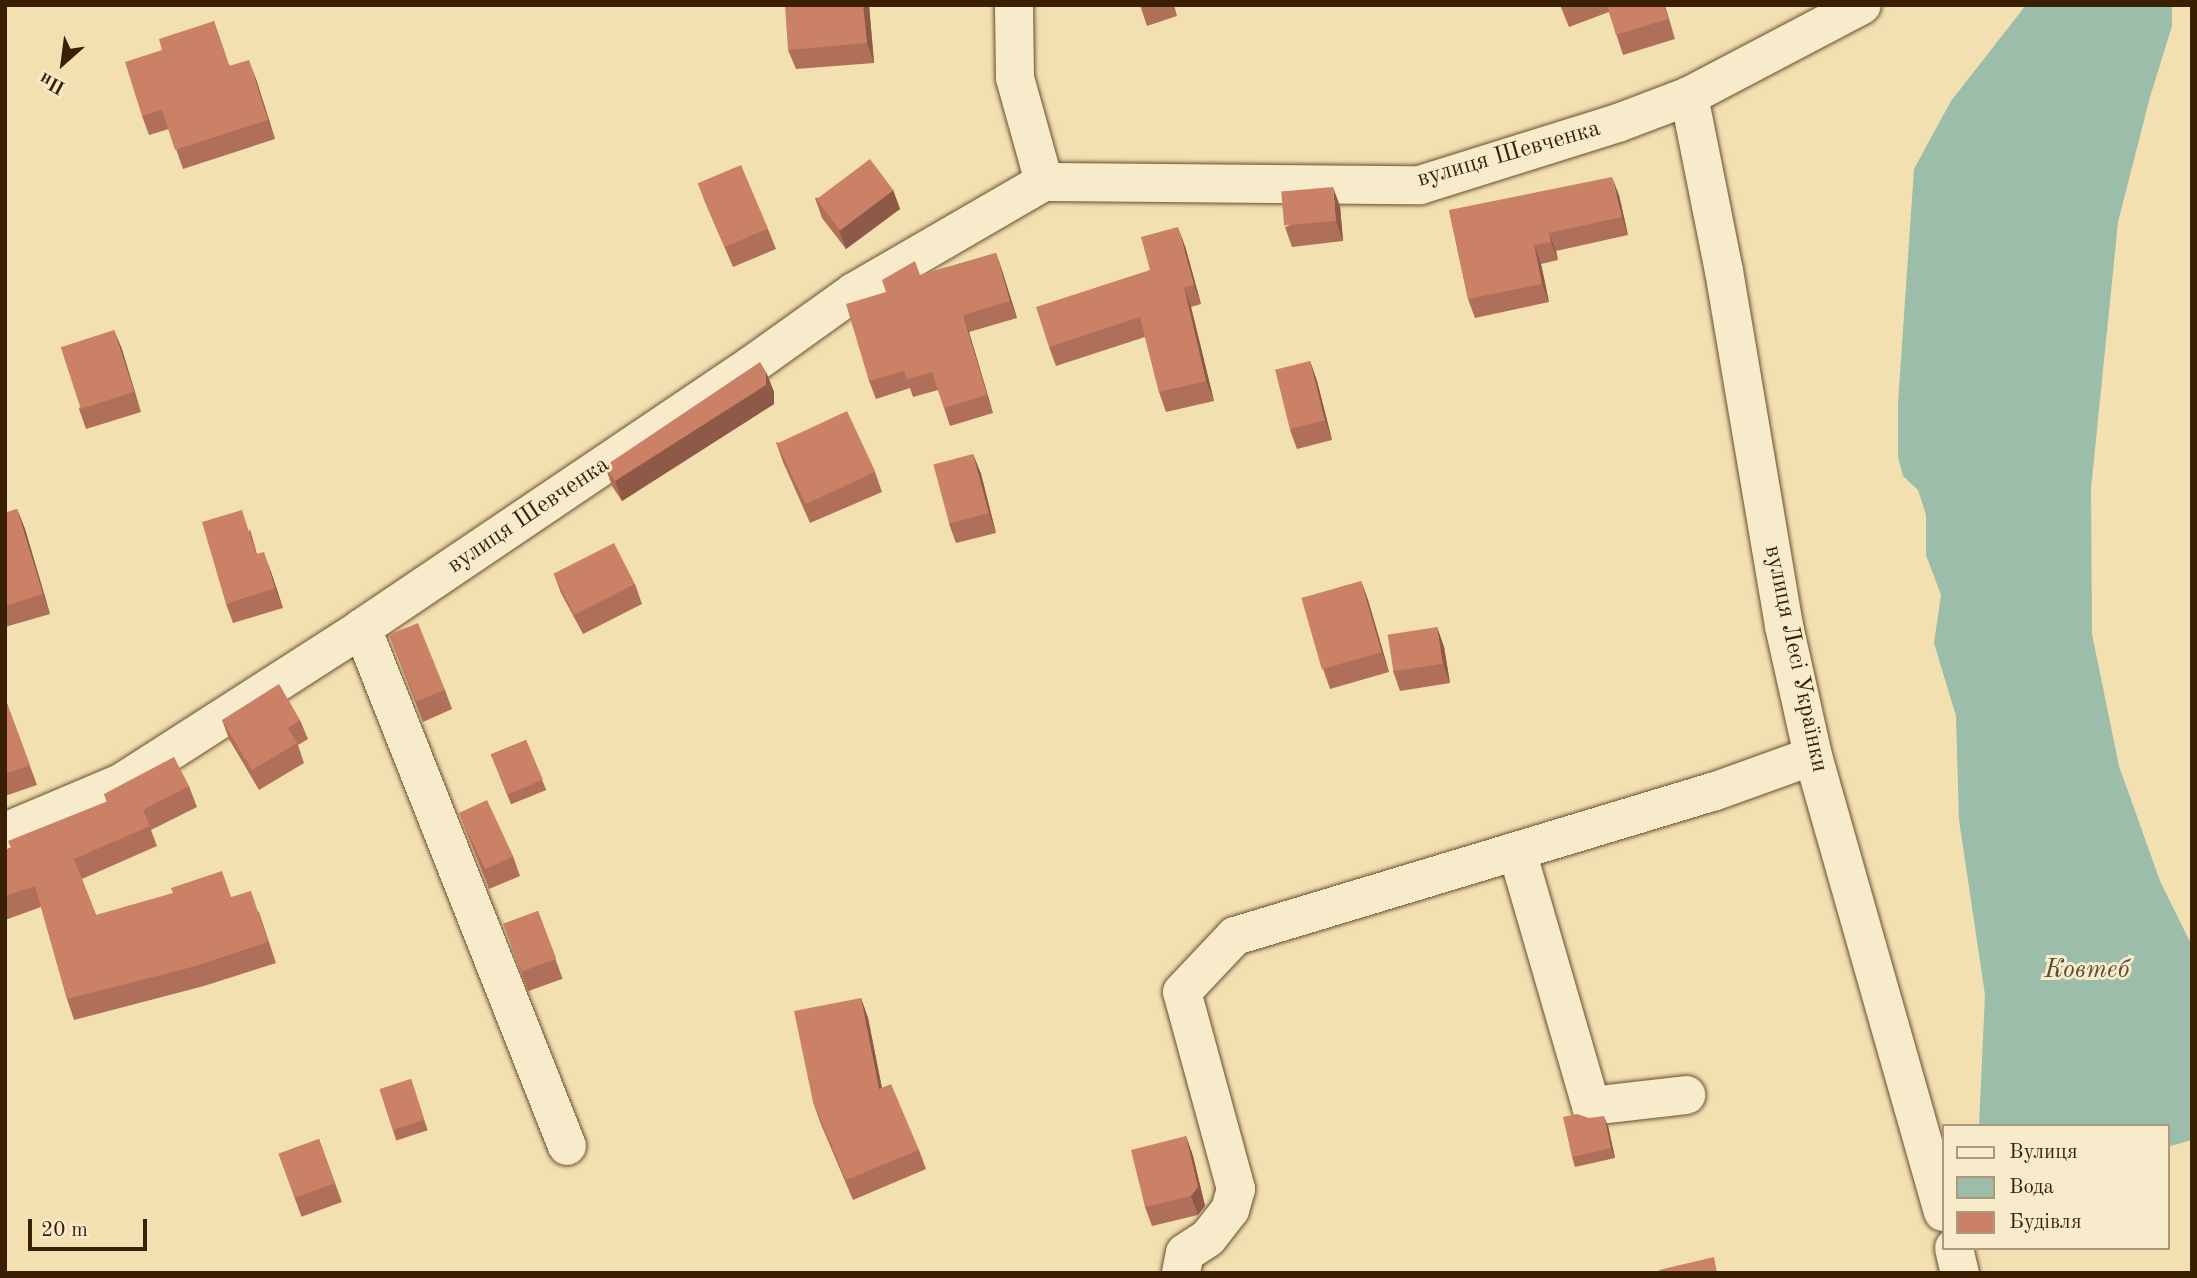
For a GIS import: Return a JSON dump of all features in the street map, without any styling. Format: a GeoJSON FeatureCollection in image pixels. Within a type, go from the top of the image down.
{"type":"FeatureCollection","features":[{"type":"Feature","properties":{"kind":"street"},"geometry":{"type":"LineString","coordinates":[[1014,5],[1015,78],[1044,183]]}},
{"type":"Feature","properties":{"kind":"street","name":"вулиця Шевченка"},"geometry":{"type":"LineString","coordinates":[[5,832],[121,783],[362,628],[752,365],[853,292],[1044,183],[1420,185],[1618,123],[1689,96],[1862,5]]}},
{"type":"Feature","properties":{"kind":"street","name":"вулиця Лесі Українки"},"geometry":{"type":"LineString","coordinates":[[1689,96],[1724,271],[1784,626],[1813,756],[1941,1205]]}},
{"type":"Feature","properties":{"kind":"street"},"geometry":{"type":"LineString","coordinates":[[362,628],[567,1146]]}},
{"type":"Feature","properties":{"kind":"street"},"geometry":{"type":"LineString","coordinates":[[1181,1273],[1185,1253],[1208,1238],[1230,1210],[1237,1189],[1182,992],[1235,936],[1713,792],[1813,756]]}},
{"type":"Feature","properties":{"kind":"street"},"geometry":{"type":"LineString","coordinates":[[1517,850],[1591,1106],[1686,1095]]}},
{"type":"Feature","properties":{"kind":"street"},"geometry":{"type":"LineString","coordinates":[[1954,1250],[1960,1273]]}},
{"type":"Feature","properties":{"kind":"water","name":"Ковтеб"},"geometry":{"type":"Polygon","coordinates":[[[2026,5],[2172,5],[2172,26],[2150,97],[2118,222],[2091,489],[2092,634],[2119,766],[2160,881],[2192,946],[2192,1140],[2169,1146],[2169,1124],[1979,1124],[1985,995],[1959,820],[1956,716],[1934,643],[1941,595],[1926,555],[1926,515],[1918,490],[1903,476],[1898,457],[1898,403],[1914,169],[1951,101],[2026,5]]]}},
{"type":"Feature","properties":{"kind":"building"},"geometry":{"type":"Polygon","coordinates":[[[785,5],[863,5],[867,43],[788,50],[785,5]]]}},
{"type":"Feature","properties":{"kind":"building"},"geometry":{"type":"Polygon","coordinates":[[[1607,5],[1664,5],[1668,19],[1616,35],[1607,5]]]}},
{"type":"Feature","properties":{"kind":"building"},"geometry":{"type":"Polygon","coordinates":[[[214,21],[229,66],[249,60],[268,120],[175,150],[162,110],[142,116],[125,62],[162,50],[159,39],[214,21]]]}},
{"type":"Feature","properties":{"kind":"building"},"geometry":{"type":"Polygon","coordinates":[[[870,159],[893,190],[840,230],[816,199],[870,159]]]}},
{"type":"Feature","properties":{"kind":"building"},"geometry":{"type":"Polygon","coordinates":[[[741,165],[768,229],[725,247],[698,183],[741,165]]]}},
{"type":"Feature","properties":{"kind":"building"},"geometry":{"type":"Polygon","coordinates":[[[1612,177],[1622,217],[1549,233],[1551,242],[1534,245],[1542,284],[1468,299],[1449,210],[1612,177]]]}},
{"type":"Feature","properties":{"kind":"building"},"geometry":{"type":"Polygon","coordinates":[[[1333,187],[1336,221],[1284,225],[1281,192],[1333,187]]]}},
{"type":"Feature","properties":{"kind":"building"},"geometry":{"type":"Polygon","coordinates":[[[1178,227],[1194,285],[1184,287],[1206,381],[1159,392],[1140,317],[1049,347],[1036,307],[1150,270],[1141,237],[1178,227]]]}},
{"type":"Feature","properties":{"kind":"building"},"geometry":{"type":"Polygon","coordinates":[[[996,253],[1010,301],[963,315],[987,395],[944,408],[932,372],[907,379],[904,371],[869,381],[846,304],[886,292],[882,280],[915,261],[920,275],[996,253]]]}},
{"type":"Feature","properties":{"kind":"building"},"geometry":{"type":"Polygon","coordinates":[[[114,330],[134,392],[81,409],[61,347],[114,330]]]}},
{"type":"Feature","properties":{"kind":"building"},"geometry":{"type":"Polygon","coordinates":[[[1310,361],[1325,420],[1290,429],[1275,370],[1310,361]]]}},
{"type":"Feature","properties":{"kind":"building"},"geometry":{"type":"Polygon","coordinates":[[[760,362],[766,372],[766,385],[615,481],[605,466],[760,362]]]}},
{"type":"Feature","properties":{"kind":"building"},"geometry":{"type":"Polygon","coordinates":[[[847,411],[875,472],[806,504],[777,444],[847,411]]]}},
{"type":"Feature","properties":{"kind":"building"},"geometry":{"type":"Polygon","coordinates":[[[973,454],[989,513],[949,524],[933,465],[973,454]]]}},
{"type":"Feature","properties":{"kind":"building"},"geometry":{"type":"Polygon","coordinates":[[[17,509],[43,594],[5,606],[5,513],[17,509]]]}},
{"type":"Feature","properties":{"kind":"building"},"geometry":{"type":"Polygon","coordinates":[[[242,510],[256,554],[264,552],[275,588],[226,604],[202,522],[242,510]]]}},
{"type":"Feature","properties":{"kind":"building"},"geometry":{"type":"Polygon","coordinates":[[[614,543],[635,584],[574,615],[553,574],[614,543]]]}},
{"type":"Feature","properties":{"kind":"building"},"geometry":{"type":"Polygon","coordinates":[[[1361,581],[1381,652],[1322,669],[1301,598],[1361,581]]]}},
{"type":"Feature","properties":{"kind":"building"},"geometry":{"type":"Polygon","coordinates":[[[418,623],[445,690],[416,701],[389,635],[418,623]]]}},
{"type":"Feature","properties":{"kind":"building"},"geometry":{"type":"Polygon","coordinates":[[[1437,627],[1443,664],[1393,671],[1388,635],[1437,627]]]}},
{"type":"Feature","properties":{"kind":"building"},"geometry":{"type":"Polygon","coordinates":[[[279,684],[300,720],[288,728],[297,743],[252,770],[222,720],[279,684]]]}},
{"type":"Feature","properties":{"kind":"building"},"geometry":{"type":"Polygon","coordinates":[[[5,698],[30,765],[5,774],[5,698]]]}},
{"type":"Feature","properties":{"kind":"building"},"geometry":{"type":"Polygon","coordinates":[[[526,740],[543,780],[508,794],[491,755],[526,740]]]}},
{"type":"Feature","properties":{"kind":"building"},"geometry":{"type":"Polygon","coordinates":[[[174,757],[189,786],[143,810],[150,826],[74,859],[96,915],[173,893],[171,888],[222,871],[231,897],[251,891],[268,942],[196,966],[67,999],[35,886],[5,896],[5,850],[11,848],[8,841],[108,801],[104,794],[174,757]]]}},
{"type":"Feature","properties":{"kind":"building"},"geometry":{"type":"Polygon","coordinates":[[[487,800],[513,856],[485,869],[459,813],[487,800]]]}},
{"type":"Feature","properties":{"kind":"building"},"geometry":{"type":"Polygon","coordinates":[[[538,911],[556,959],[522,972],[503,924],[538,911]]]}},
{"type":"Feature","properties":{"kind":"building"},"geometry":{"type":"Polygon","coordinates":[[[861,998],[879,1089],[891,1084],[919,1150],[846,1180],[813,1102],[794,1011],[861,998]]]}},
{"type":"Feature","properties":{"kind":"building"},"geometry":{"type":"Polygon","coordinates":[[[411,1079],[424,1120],[393,1130],[380,1089],[411,1079]]]}},
{"type":"Feature","properties":{"kind":"building"},"geometry":{"type":"Polygon","coordinates":[[[1577,1114],[1589,1118],[1604,1116],[1611,1148],[1572,1157],[1563,1117],[1577,1114]]]}},
{"type":"Feature","properties":{"kind":"building"},"geometry":{"type":"Polygon","coordinates":[[[1186,1136],[1198,1187],[1191,1196],[1145,1207],[1131,1150],[1186,1136]]]}},
{"type":"Feature","properties":{"kind":"building"},"geometry":{"type":"Polygon","coordinates":[[[319,1139],[335,1183],[295,1198],[279,1154],[319,1139]]]}},
{"type":"Feature","properties":{"kind":"building"},"geometry":{"type":"Polygon","coordinates":[[[1714,1257],[1717,1273],[1660,1273],[1659,1270],[1714,1257]]]}}]}
